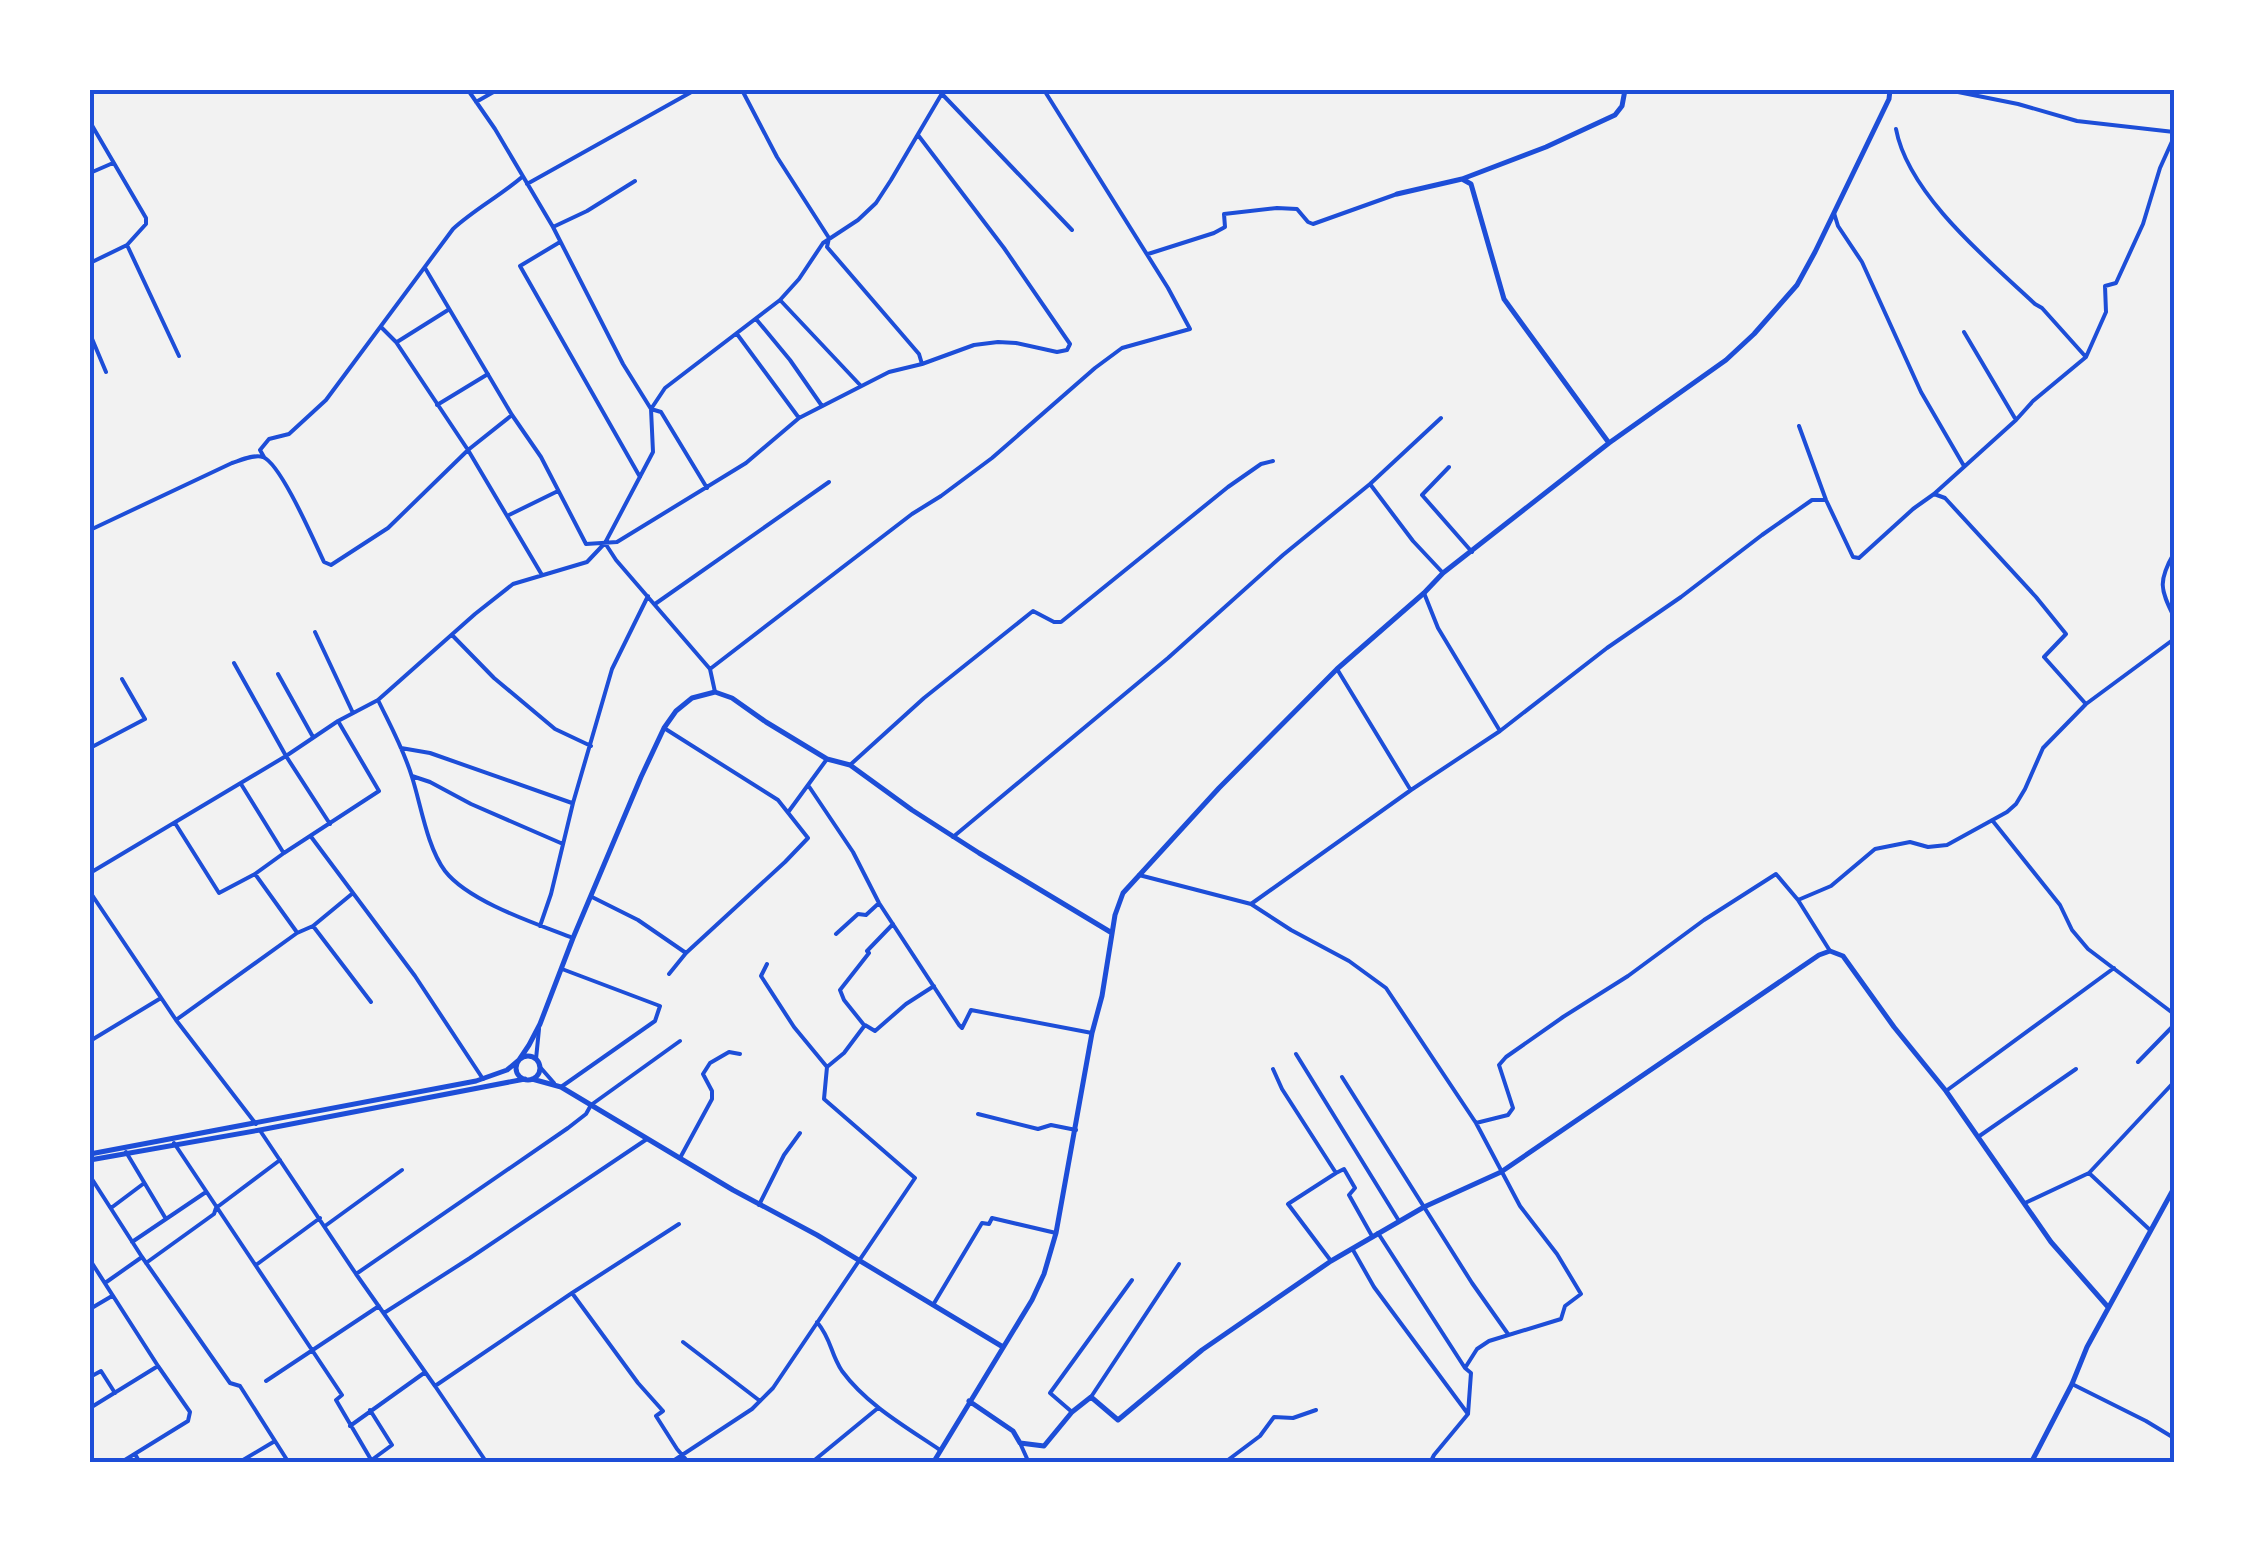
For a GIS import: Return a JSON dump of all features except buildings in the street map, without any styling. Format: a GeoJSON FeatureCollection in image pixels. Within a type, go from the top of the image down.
{"type":"FeatureCollection","features":[{"type":"Feature","properties":{"kind":"street"},"geometry":{"type":"LineString","coordinates":[[90,873],[378,700],[513,584],[587,562],[604,542],[653,452],[651,410],[552,227],[468,90]]}},
{"type":"Feature","properties":{"kind":"street"},"geometry":{"type":"LineString","coordinates":[[476,102],[497,90]]}},
{"type":"Feature","properties":{"kind":"street"},"geometry":{"type":"LineString","coordinates":[[527,184],[696,90]]}},
{"type":"Feature","properties":{"kind":"street"},"geometry":{"type":"LineString","coordinates":[[742,90],[777,157],[829,238],[832,254],[919,354],[922,364]]}},
{"type":"Feature","properties":{"kind":"street"},"geometry":{"type":"LineString","coordinates":[[710,669],[883,535],[992,458],[1122,348],[1190,328],[1044,90]]}},
{"type":"Feature","properties":{"kind":"street"},"geometry":{"type":"LineString","coordinates":[[1147,254],[1225,227],[1224,214],[1297,209],[1313,224],[1397,194],[1462,179],[1615,115],[1622,106],[1625,90]]}},
{"type":"Feature","properties":{"kind":"street"},"geometry":{"type":"LineString","coordinates":[[933,1463],[1044,1274],[1056,1233],[1115,915],[1123,892],[1337,669],[1443,574],[1609,443],[1726,360],[1754,334],[1796,285],[1889,100],[1890,90]]}},
{"type":"Feature","properties":{"kind":"street"},"geometry":{"type":"LineString","coordinates":[[1799,426],[1826,500],[1853,557],[1859,558],[2086,357],[2106,312],[2106,286],[2116,283],[2143,224],[2174,134],[2077,121],[1948,90]]}},
{"type":"Feature","properties":{"kind":"street"},"geometry":{"type":"LineString","coordinates":[[651,410],[665,388],[780,300],[829,238],[858,220],[876,202],[943,92],[1072,230]]}},
{"type":"Feature","properties":{"kind":"street"},"geometry":{"type":"LineString","coordinates":[[90,122],[146,218],[146,224],[127,245],[90,263]]}},
{"type":"Feature","properties":{"kind":"street"},"geometry":{"type":"LineString","coordinates":[[1896,128],[1902,152],[1938,208],[2042,308],[2086,357]]}},
{"type":"Feature","properties":{"kind":"street"},"geometry":{"type":"LineString","coordinates":[[424,268],[541,456],[586,544],[617,542],[746,463],[799,418],[890,372],[998,342],[1056,352],[1067,350],[1070,344],[1004,248],[918,135]]}},
{"type":"Feature","properties":{"kind":"street"},"geometry":{"type":"LineString","coordinates":[[90,174],[114,162]]}},
{"type":"Feature","properties":{"kind":"street"},"geometry":{"type":"LineString","coordinates":[[512,414],[468,450],[388,528],[331,565],[324,562],[278,469],[260,450],[277,436],[289,434],[326,400],[453,229],[522,177]]}},
{"type":"Feature","properties":{"kind":"street"},"geometry":{"type":"LineString","coordinates":[[1462,179],[1471,184],[1504,299],[1609,443]]}},
{"type":"Feature","properties":{"kind":"street"},"geometry":{"type":"LineString","coordinates":[[552,227],[635,181]]}},
{"type":"Feature","properties":{"kind":"street"},"geometry":{"type":"LineString","coordinates":[[1834,213],[1862,262],[1920,392],[1964,466]]}},
{"type":"Feature","properties":{"kind":"street"},"geometry":{"type":"LineString","coordinates":[[560,242],[520,266],[640,478]]}},
{"type":"Feature","properties":{"kind":"street"},"geometry":{"type":"LineString","coordinates":[[127,245],[179,356]]}},
{"type":"Feature","properties":{"kind":"street"},"geometry":{"type":"LineString","coordinates":[[780,300],[861,386]]}},
{"type":"Feature","properties":{"kind":"street"},"geometry":{"type":"LineString","coordinates":[[396,342],[448,310]]}},
{"type":"Feature","properties":{"kind":"street"},"geometry":{"type":"LineString","coordinates":[[756,319],[822,406]]}},
{"type":"Feature","properties":{"kind":"street"},"geometry":{"type":"LineString","coordinates":[[380,326],[396,342],[468,450],[542,575]]}},
{"type":"Feature","properties":{"kind":"street"},"geometry":{"type":"LineString","coordinates":[[1964,332],[2016,420]]}},
{"type":"Feature","properties":{"kind":"street"},"geometry":{"type":"LineString","coordinates":[[90,334],[106,372]]}},
{"type":"Feature","properties":{"kind":"street"},"geometry":{"type":"LineString","coordinates":[[738,334],[799,418]]}},
{"type":"Feature","properties":{"kind":"street"},"geometry":{"type":"LineString","coordinates":[[438,405],[488,374]]}},
{"type":"Feature","properties":{"kind":"street"},"geometry":{"type":"LineString","coordinates":[[651,410],[662,412],[707,488]]}},
{"type":"Feature","properties":{"kind":"street"},"geometry":{"type":"LineString","coordinates":[[952,837],[1168,658],[1441,418]]}},
{"type":"Feature","properties":{"kind":"street"},"geometry":{"type":"LineString","coordinates":[[90,530],[232,463],[253,456],[264,458]]}},
{"type":"Feature","properties":{"kind":"street"},"geometry":{"type":"LineString","coordinates":[[850,765],[924,698],[1033,611],[1061,622],[1228,487],[1273,461]]}},
{"type":"Feature","properties":{"kind":"street"},"geometry":{"type":"LineString","coordinates":[[1449,467],[1422,495],[1472,552]]}},
{"type":"Feature","properties":{"kind":"street"},"geometry":{"type":"LineString","coordinates":[[655,604],[829,482]]}},
{"type":"Feature","properties":{"kind":"street"},"geometry":{"type":"LineString","coordinates":[[1370,484],[1443,574]]}},
{"type":"Feature","properties":{"kind":"street"},"geometry":{"type":"LineString","coordinates":[[506,516],[558,491]]}},
{"type":"Feature","properties":{"kind":"street"},"geometry":{"type":"LineString","coordinates":[[1934,494],[1944,498],[2066,634],[2044,656],[2086,704]]}},
{"type":"Feature","properties":{"kind":"street"},"geometry":{"type":"LineString","coordinates":[[1251,904],[1500,731],[1607,648],[1812,500],[1826,500]]}},
{"type":"Feature","properties":{"kind":"street"},"geometry":{"type":"LineString","coordinates":[[604,542],[710,669],[715,692]]}},
{"type":"Feature","properties":{"kind":"street"},"geometry":{"type":"LineString","coordinates":[[2174,553],[2162,575],[2162,593],[2174,617]]}},
{"type":"Feature","properties":{"kind":"street"},"geometry":{"type":"LineString","coordinates":[[1424,593],[1438,628],[1500,731]]}},
{"type":"Feature","properties":{"kind":"street"},"geometry":{"type":"LineString","coordinates":[[540,926],[612,669],[648,596]]}},
{"type":"Feature","properties":{"kind":"street"},"geometry":{"type":"LineString","coordinates":[[315,632],[353,713]]}},
{"type":"Feature","properties":{"kind":"street"},"geometry":{"type":"LineString","coordinates":[[452,635],[494,678],[556,729],[591,746]]}},
{"type":"Feature","properties":{"kind":"street"},"geometry":{"type":"LineString","coordinates":[[1798,900],[1831,886],[1875,849],[1910,842],[1928,847],[1947,845],[2016,804],[2043,748],[2086,704],[2174,639]]}},
{"type":"Feature","properties":{"kind":"street"},"geometry":{"type":"LineString","coordinates":[[234,663],[330,824]]}},
{"type":"Feature","properties":{"kind":"street"},"geometry":{"type":"LineString","coordinates":[[1337,669],[1411,790]]}},
{"type":"Feature","properties":{"kind":"street"},"geometry":{"type":"LineString","coordinates":[[278,674],[312,737]]}},
{"type":"Feature","properties":{"kind":"street"},"geometry":{"type":"LineString","coordinates":[[90,748],[145,719],[122,680]]}},
{"type":"Feature","properties":{"kind":"street"},"geometry":{"type":"LineString","coordinates":[[528,1079],[517,1072],[519,1060],[540,1024],[664,728],[692,698],[715,692],[732,698],[826,759],[850,765],[952,837],[1112,934]]}},
{"type":"Feature","properties":{"kind":"street"},"geometry":{"type":"LineString","coordinates":[[378,700],[412,776],[424,824],[444,870],[468,892],[573,938]]}},
{"type":"Feature","properties":{"kind":"street"},"geometry":{"type":"LineString","coordinates":[[176,823],[219,893],[255,874],[380,791],[338,721]]}},
{"type":"Feature","properties":{"kind":"street"},"geometry":{"type":"LineString","coordinates":[[664,728],[778,800],[808,838],[686,953],[669,974]]}},
{"type":"Feature","properties":{"kind":"street"},"geometry":{"type":"LineString","coordinates":[[400,748],[430,753],[573,803]]}},
{"type":"Feature","properties":{"kind":"street"},"geometry":{"type":"LineString","coordinates":[[789,812],[826,759]]}},
{"type":"Feature","properties":{"kind":"street"},"geometry":{"type":"LineString","coordinates":[[412,776],[563,844]]}},
{"type":"Feature","properties":{"kind":"street"},"geometry":{"type":"LineString","coordinates":[[241,784],[284,853]]}},
{"type":"Feature","properties":{"kind":"street"},"geometry":{"type":"LineString","coordinates":[[808,784],[853,852],[879,903],[962,1028],[971,1010],[1092,1033]]}},
{"type":"Feature","properties":{"kind":"street"},"geometry":{"type":"LineString","coordinates":[[1992,820],[2060,905],[2072,930],[2088,948],[2174,1014]]}},
{"type":"Feature","properties":{"kind":"street"},"geometry":{"type":"LineString","coordinates":[[310,837],[415,976],[479,1082]]}},
{"type":"Feature","properties":{"kind":"street"},"geometry":{"type":"LineString","coordinates":[[255,874],[298,932]]}},
{"type":"Feature","properties":{"kind":"street"},"geometry":{"type":"LineString","coordinates":[[1476,1123],[1508,1115],[1513,1108],[1499,1065],[1506,1057],[1776,874],[1798,900],[1830,951],[1843,956],[1946,1091],[2051,1242],[2108,1307]]}},
{"type":"Feature","properties":{"kind":"street"},"geometry":{"type":"LineString","coordinates":[[1139,875],[1251,904],[1349,961],[1386,988],[1476,1123],[1520,1206],[1557,1254],[1581,1294],[1565,1306],[1561,1319],[1508,1334],[1476,1349],[1465,1368]]}},
{"type":"Feature","properties":{"kind":"street"},"geometry":{"type":"LineString","coordinates":[[90,892],[176,1020],[256,1124],[487,1463]]}},
{"type":"Feature","properties":{"kind":"street"},"geometry":{"type":"LineString","coordinates":[[176,1020],[298,932],[313,926],[353,893]]}},
{"type":"Feature","properties":{"kind":"street"},"geometry":{"type":"LineString","coordinates":[[592,897],[638,920],[686,953]]}},
{"type":"Feature","properties":{"kind":"street"},"geometry":{"type":"LineString","coordinates":[[836,934],[858,914],[866,915],[879,903]]}},
{"type":"Feature","properties":{"kind":"street"},"geometry":{"type":"LineString","coordinates":[[893,924],[840,990],[844,1000],[864,1025],[874,1031],[934,986]]}},
{"type":"Feature","properties":{"kind":"street"},"geometry":{"type":"LineString","coordinates":[[313,926],[371,1002]]}},
{"type":"Feature","properties":{"kind":"street"},"geometry":{"type":"LineString","coordinates":[[1091,1397],[1118,1420],[1202,1350],[1331,1261],[1424,1207],[1500,1172],[1830,951]]}},
{"type":"Feature","properties":{"kind":"street"},"geometry":{"type":"LineString","coordinates":[[670,1463],[773,1388],[914,1178],[824,1099],[827,1067],[794,1027],[761,976],[767,964]]}},
{"type":"Feature","properties":{"kind":"street"},"geometry":{"type":"LineString","coordinates":[[1946,1091],[2114,968]]}},
{"type":"Feature","properties":{"kind":"street"},"geometry":{"type":"LineString","coordinates":[[174,1142],[479,1082],[528,1079],[557,1085],[655,1020],[660,1006],[562,969]]}},
{"type":"Feature","properties":{"kind":"street"},"geometry":{"type":"LineString","coordinates":[[90,1041],[161,998]]}},
{"type":"Feature","properties":{"kind":"street"},"geometry":{"type":"LineString","coordinates":[[540,1024],[536,1059],[557,1085],[1004,1347]]}},
{"type":"Feature","properties":{"kind":"street"},"geometry":{"type":"LineString","coordinates":[[827,1067],[844,1053],[864,1025]]}},
{"type":"Feature","properties":{"kind":"street"},"geometry":{"type":"LineString","coordinates":[[2138,1062],[2174,1025]]}},
{"type":"Feature","properties":{"kind":"street"},"geometry":{"type":"LineString","coordinates":[[356,1274],[568,1128],[591,1105],[680,1041]]}},
{"type":"Feature","properties":{"kind":"street"},"geometry":{"type":"LineString","coordinates":[[680,1158],[712,1098],[703,1074],[710,1062],[728,1052],[740,1054]]}},
{"type":"Feature","properties":{"kind":"street"},"geometry":{"type":"LineString","coordinates":[[1296,1054],[1399,1221]]}},
{"type":"Feature","properties":{"kind":"street"},"geometry":{"type":"LineString","coordinates":[[90,1157],[260,1130],[479,1082],[501,1074],[526,1056],[536,1059]]}},
{"type":"Feature","properties":{"kind":"street"},"geometry":{"type":"LineString","coordinates":[[528,1079],[539,1073],[540,1067]]}},
{"type":"Feature","properties":{"kind":"street"},"geometry":{"type":"LineString","coordinates":[[1273,1068],[1282,1089],[1336,1173]]}},
{"type":"Feature","properties":{"kind":"street"},"geometry":{"type":"LineString","coordinates":[[1978,1137],[2076,1069]]}},
{"type":"Feature","properties":{"kind":"street"},"geometry":{"type":"LineString","coordinates":[[1342,1077],[1508,1334]]}},
{"type":"Feature","properties":{"kind":"street"},"geometry":{"type":"LineString","coordinates":[[2024,1202],[2089,1173],[2174,1082]]}},
{"type":"Feature","properties":{"kind":"street"},"geometry":{"type":"LineString","coordinates":[[978,1114],[1038,1129],[1051,1125],[1076,1130]]}},
{"type":"Feature","properties":{"kind":"street"},"geometry":{"type":"LineString","coordinates":[[759,1204],[800,1133]]}},
{"type":"Feature","properties":{"kind":"street"},"geometry":{"type":"LineString","coordinates":[[384,1313],[647,1139]]}},
{"type":"Feature","properties":{"kind":"street"},"geometry":{"type":"LineString","coordinates":[[174,1142],[342,1395],[336,1400],[372,1462],[392,1445],[370,1410]]}},
{"type":"Feature","properties":{"kind":"street"},"geometry":{"type":"LineString","coordinates":[[125,1150],[166,1219]]}},
{"type":"Feature","properties":{"kind":"street"},"geometry":{"type":"LineString","coordinates":[[146,1263],[280,1160]]}},
{"type":"Feature","properties":{"kind":"street"},"geometry":{"type":"LineString","coordinates":[[1331,1261],[1288,1204],[1344,1169],[1354,1188],[1349,1195],[1472,1373],[1468,1414],[1430,1463]]}},
{"type":"Feature","properties":{"kind":"street"},"geometry":{"type":"LineString","coordinates":[[325,1226],[402,1170]]}},
{"type":"Feature","properties":{"kind":"street"},"geometry":{"type":"LineString","coordinates":[[2089,1173],[2150,1230]]}},
{"type":"Feature","properties":{"kind":"street"},"geometry":{"type":"LineString","coordinates":[[90,1176],[230,1383],[240,1386],[289,1463]]}},
{"type":"Feature","properties":{"kind":"street"},"geometry":{"type":"LineString","coordinates":[[110,1208],[143,1184]]}},
{"type":"Feature","properties":{"kind":"street"},"geometry":{"type":"LineString","coordinates":[[2031,1463],[2087,1347],[2174,1188]]}},
{"type":"Feature","properties":{"kind":"street"},"geometry":{"type":"LineString","coordinates":[[132,1242],[206,1192]]}},
{"type":"Feature","properties":{"kind":"street"},"geometry":{"type":"LineString","coordinates":[[256,1265],[320,1218]]}},
{"type":"Feature","properties":{"kind":"street"},"geometry":{"type":"LineString","coordinates":[[933,1305],[982,1224],[989,1224],[992,1218],[1056,1233]]}},
{"type":"Feature","properties":{"kind":"street"},"geometry":{"type":"LineString","coordinates":[[435,1386],[679,1224]]}},
{"type":"Feature","properties":{"kind":"street"},"geometry":{"type":"LineString","coordinates":[[1352,1248],[1374,1287],[1468,1414]]}},
{"type":"Feature","properties":{"kind":"street"},"geometry":{"type":"LineString","coordinates":[[105,1283],[142,1257]]}},
{"type":"Feature","properties":{"kind":"street"},"geometry":{"type":"LineString","coordinates":[[90,1260],[190,1412],[188,1421],[120,1463]]}},
{"type":"Feature","properties":{"kind":"street"},"geometry":{"type":"LineString","coordinates":[[1020,1443],[1044,1446],[1072,1412],[1091,1397],[1179,1264]]}},
{"type":"Feature","properties":{"kind":"street"},"geometry":{"type":"LineString","coordinates":[[1072,1412],[1050,1393],[1132,1280]]}},
{"type":"Feature","properties":{"kind":"street"},"geometry":{"type":"LineString","coordinates":[[572,1293],[662,1411],[656,1416],[689,1463]]}},
{"type":"Feature","properties":{"kind":"street"},"geometry":{"type":"LineString","coordinates":[[90,1309],[112,1296]]}},
{"type":"Feature","properties":{"kind":"street"},"geometry":{"type":"LineString","coordinates":[[266,1381],[379,1306]]}},
{"type":"Feature","properties":{"kind":"street"},"geometry":{"type":"LineString","coordinates":[[817,1322],[830,1340],[832,1354],[844,1374],[878,1408],[940,1450]]}},
{"type":"Feature","properties":{"kind":"street"},"geometry":{"type":"LineString","coordinates":[[683,1342],[760,1401]]}},
{"type":"Feature","properties":{"kind":"street"},"geometry":{"type":"LineString","coordinates":[[90,1408],[158,1366]]}},
{"type":"Feature","properties":{"kind":"street"},"geometry":{"type":"LineString","coordinates":[[90,1377],[101,1371],[115,1394]]}},
{"type":"Feature","properties":{"kind":"street"},"geometry":{"type":"LineString","coordinates":[[350,1426],[425,1372]]}},
{"type":"Feature","properties":{"kind":"street"},"geometry":{"type":"LineString","coordinates":[[2072,1384],[2174,1438]]}},
{"type":"Feature","properties":{"kind":"street"},"geometry":{"type":"LineString","coordinates":[[969,1401],[1013,1432],[1028,1463]]}},
{"type":"Feature","properties":{"kind":"street"},"geometry":{"type":"LineString","coordinates":[[811,1463],[878,1408]]}},
{"type":"Feature","properties":{"kind":"street"},"geometry":{"type":"LineString","coordinates":[[1224,1463],[1260,1436],[1274,1417],[1293,1418],[1316,1410]]}},
{"type":"Feature","properties":{"kind":"street"},"geometry":{"type":"LineString","coordinates":[[238,1463],[276,1441]]}},
{"type":"Feature","properties":{"kind":"street"},"geometry":{"type":"LineString","coordinates":[[135,1454],[140,1463]]}}]}
